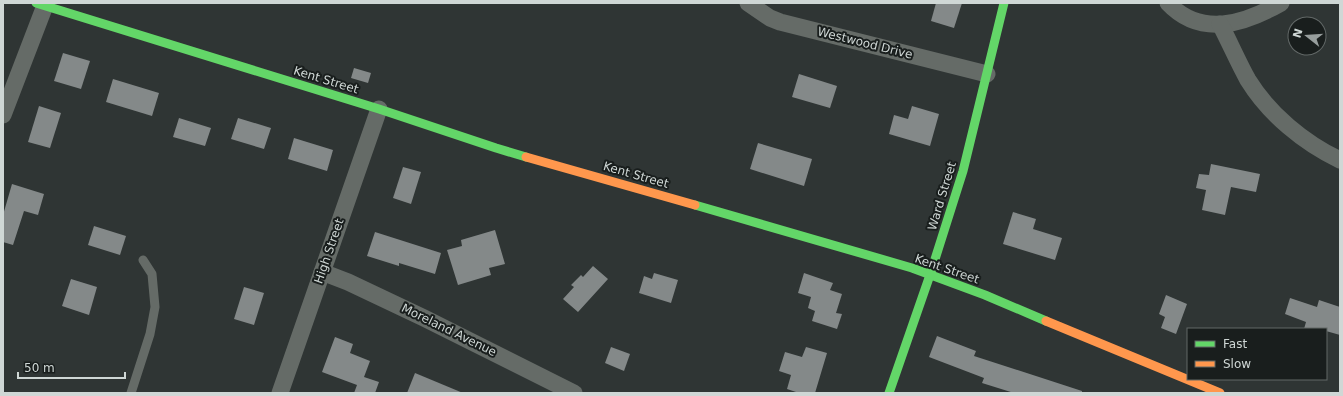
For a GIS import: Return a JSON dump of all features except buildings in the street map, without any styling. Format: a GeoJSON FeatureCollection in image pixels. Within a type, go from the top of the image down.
{"type":"FeatureCollection","features":[{"type":"Feature","properties":{"kind":"street","name":"Westwood Drive"},"geometry":{"type":"LineString","coordinates":[[748,3],[770,18],[780,22],[987,74]]}},
{"type":"Feature","properties":{"kind":"street","name":"Ward Street"},"geometry":{"type":"LineString","coordinates":[[889,393],[930,275],[963,171],[1004,3]]}},
{"type":"Feature","properties":{"kind":"street"},"geometry":{"type":"LineString","coordinates":[[1168,3],[1182,16],[1193,21],[1206,24],[1220,24],[1248,19],[1281,3]]}},
{"type":"Feature","properties":{"kind":"street"},"geometry":{"type":"LineString","coordinates":[[3,115],[43,4]]}},
{"type":"Feature","properties":{"kind":"street","name":"Kent Street"},"geometry":{"type":"LineString","coordinates":[[43,4],[379,109],[496,148],[930,275],[985,295],[1187,379]]}},
{"type":"Feature","properties":{"kind":"street"},"geometry":{"type":"LineString","coordinates":[[1220,24],[1248,79],[1266,104],[1299,135],[1340,160]]}},
{"type":"Feature","properties":{"kind":"street","name":"High Street"},"geometry":{"type":"LineString","coordinates":[[280,393],[379,109]]}},
{"type":"Feature","properties":{"kind":"street","name":"Moreland Avenue"},"geometry":{"type":"LineString","coordinates":[[322,272],[348,282],[424,318],[574,393]]}},
{"type":"Feature","properties":{"kind":"street","name":"Kent Street"},"geometry":{"type":"LineString","coordinates":[[1189,380],[1220,393]]}},
{"type":"Feature","properties":{"kind":"lane"},"geometry":{"type":"LineString","coordinates":[[131,393],[150,334],[155,306],[152,274],[143,260]]}},
{"type":"Feature","properties":{"kind":"traffic: fast"},"geometry":{"type":"LineString","coordinates":[[36,3],[379,109],[526,157]]}},
{"type":"Feature","properties":{"kind":"traffic: fast"},"geometry":{"type":"LineString","coordinates":[[889,393],[930,275],[963,171],[1004,3]]}},
{"type":"Feature","properties":{"kind":"traffic: fast"},"geometry":{"type":"LineString","coordinates":[[695,205],[912,268],[985,295],[1046,321]]}},
{"type":"Feature","properties":{"kind":"traffic: slow"},"geometry":{"type":"LineString","coordinates":[[526,157],[695,205]]}},
{"type":"Feature","properties":{"kind":"traffic: slow"},"geometry":{"type":"LineString","coordinates":[[1046,321],[1187,379]]}},
{"type":"Feature","properties":{"kind":"traffic: slow"},"geometry":{"type":"LineString","coordinates":[[1189,380],[1220,393]]}}]}
